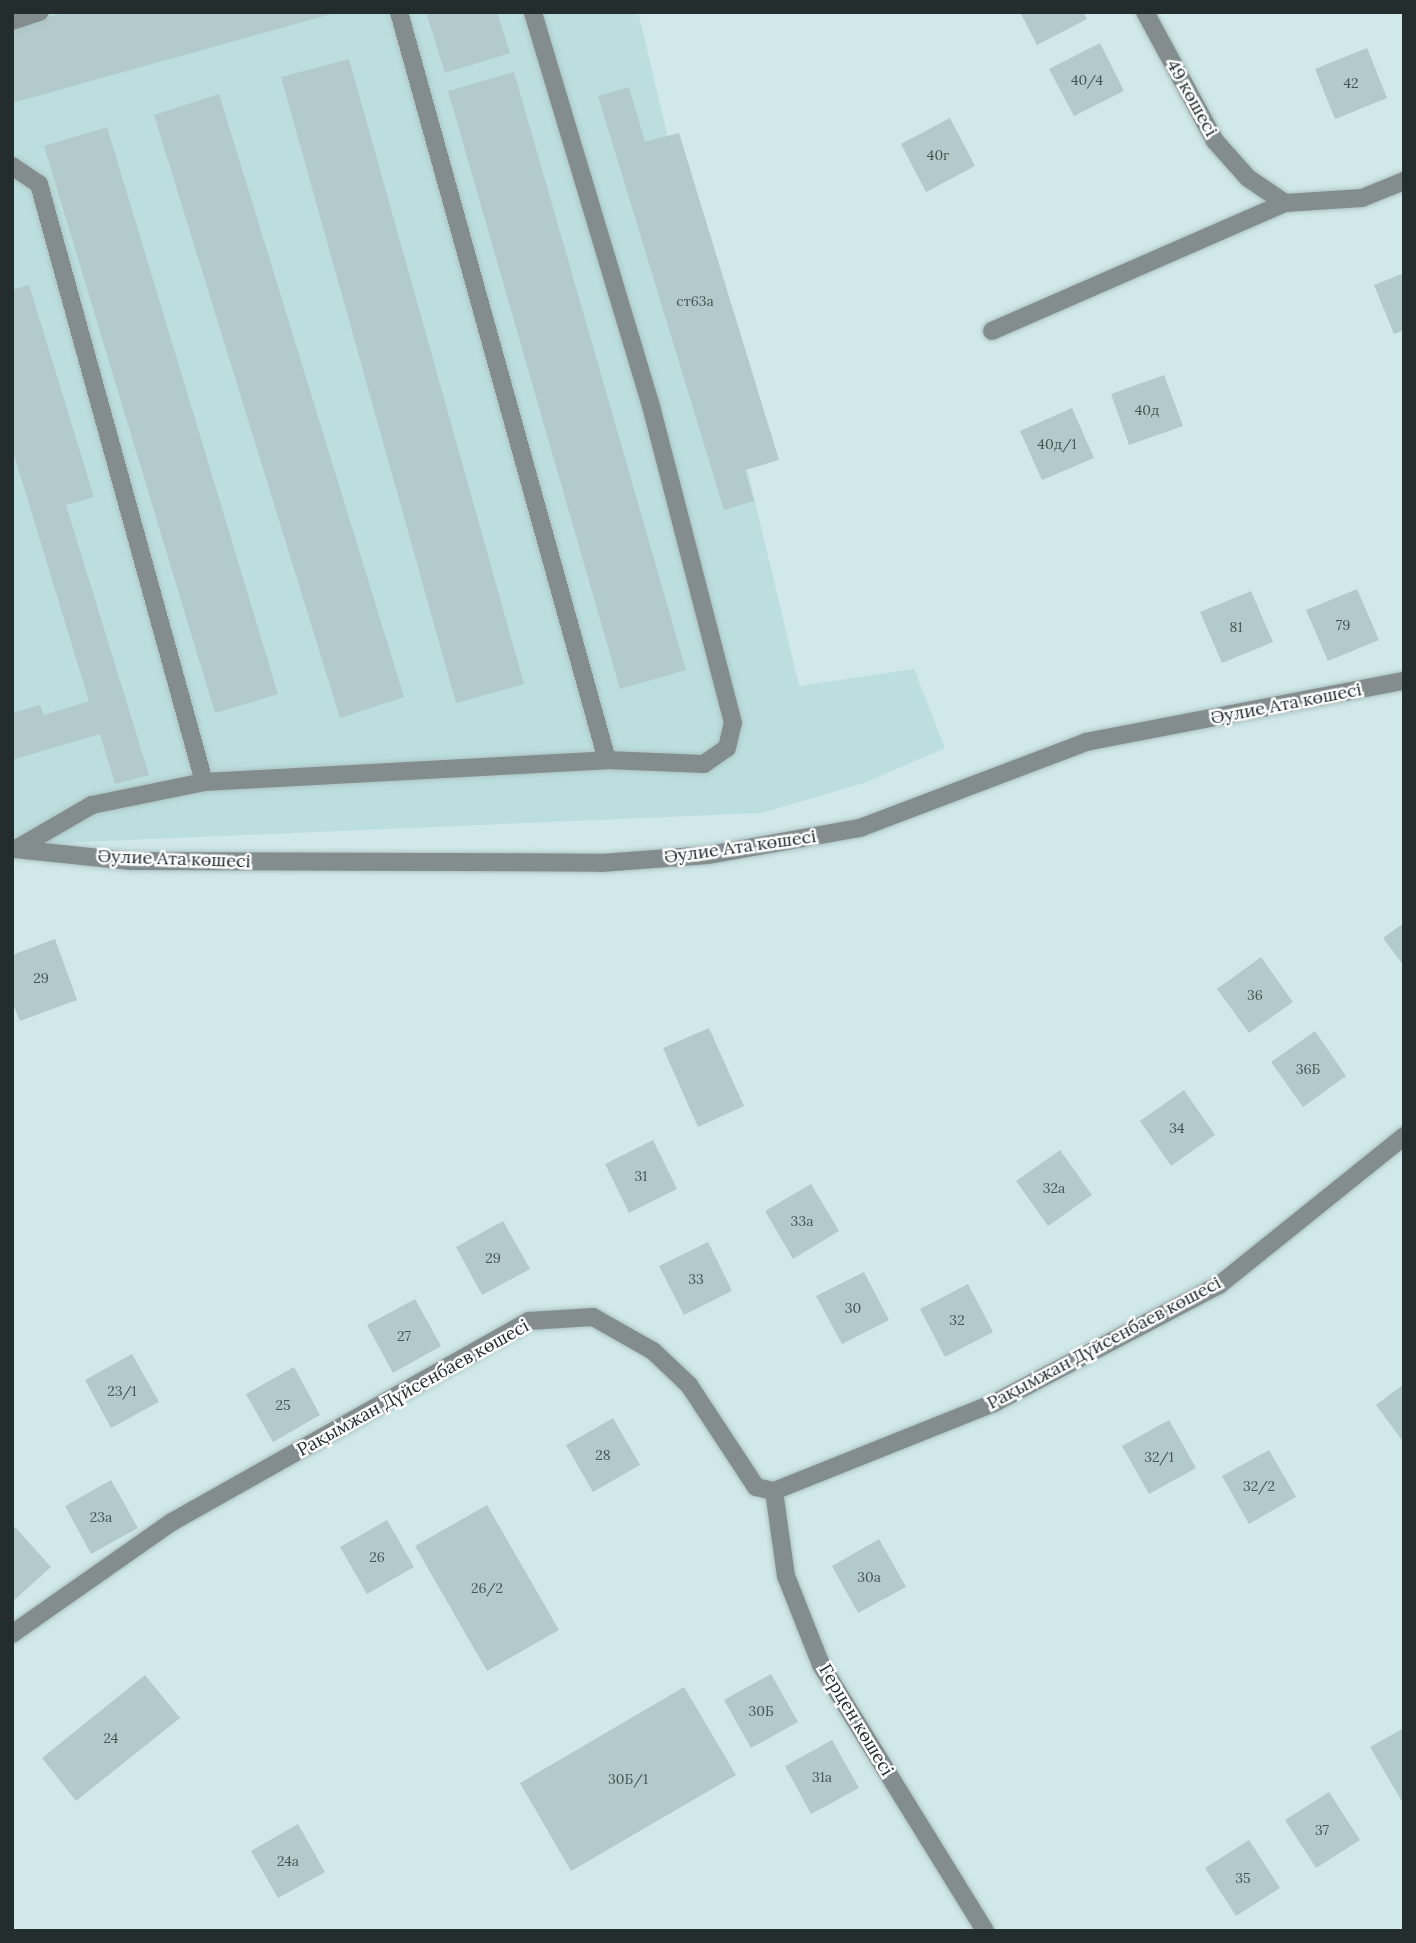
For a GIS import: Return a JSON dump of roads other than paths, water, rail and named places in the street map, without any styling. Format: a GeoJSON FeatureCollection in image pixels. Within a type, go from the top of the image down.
{"type":"FeatureCollection","features":[{"type":"Feature","properties":{"kind":"street"},"geometry":{"type":"LineString","coordinates":[[12,21],[40,12]]}},
{"type":"Feature","properties":{"kind":"street"},"geometry":{"type":"LineString","coordinates":[[399,12],[607,760]]}},
{"type":"Feature","properties":{"kind":"street"},"geometry":{"type":"LineString","coordinates":[[14,849],[92,805],[204,782],[607,760],[704,764],[727,748],[733,723],[651,406],[533,12]]}},
{"type":"Feature","properties":{"kind":"street","name":"49 көшесі"},"geometry":{"type":"LineString","coordinates":[[1145,12],[1215,141],[1248,178],[1285,203]]}},
{"type":"Feature","properties":{"kind":"street"},"geometry":{"type":"LineString","coordinates":[[12,166],[39,184],[204,782]]}},
{"type":"Feature","properties":{"kind":"street"},"geometry":{"type":"LineString","coordinates":[[992,331],[1285,203],[1362,198],[1404,181]]}},
{"type":"Feature","properties":{"kind":"street","name":"Әулие Ата көшесі"},"geometry":{"type":"LineString","coordinates":[[14,849],[130,861],[601,863],[708,855],[860,828],[1086,742],[1404,681]]}},
{"type":"Feature","properties":{"kind":"street","name":"Рақымжан Дүйсенбаев көшесі"},"geometry":{"type":"LineString","coordinates":[[12,1634],[172,1522],[528,1321],[593,1317],[653,1351],[688,1385],[756,1486],[774,1491],[994,1404],[1219,1285],[1404,1136]]}},
{"type":"Feature","properties":{"kind":"street","name":"Герцен көшесі"},"geometry":{"type":"LineString","coordinates":[[774,1491],[786,1576],[821,1665],[985,1931]]}}]}
